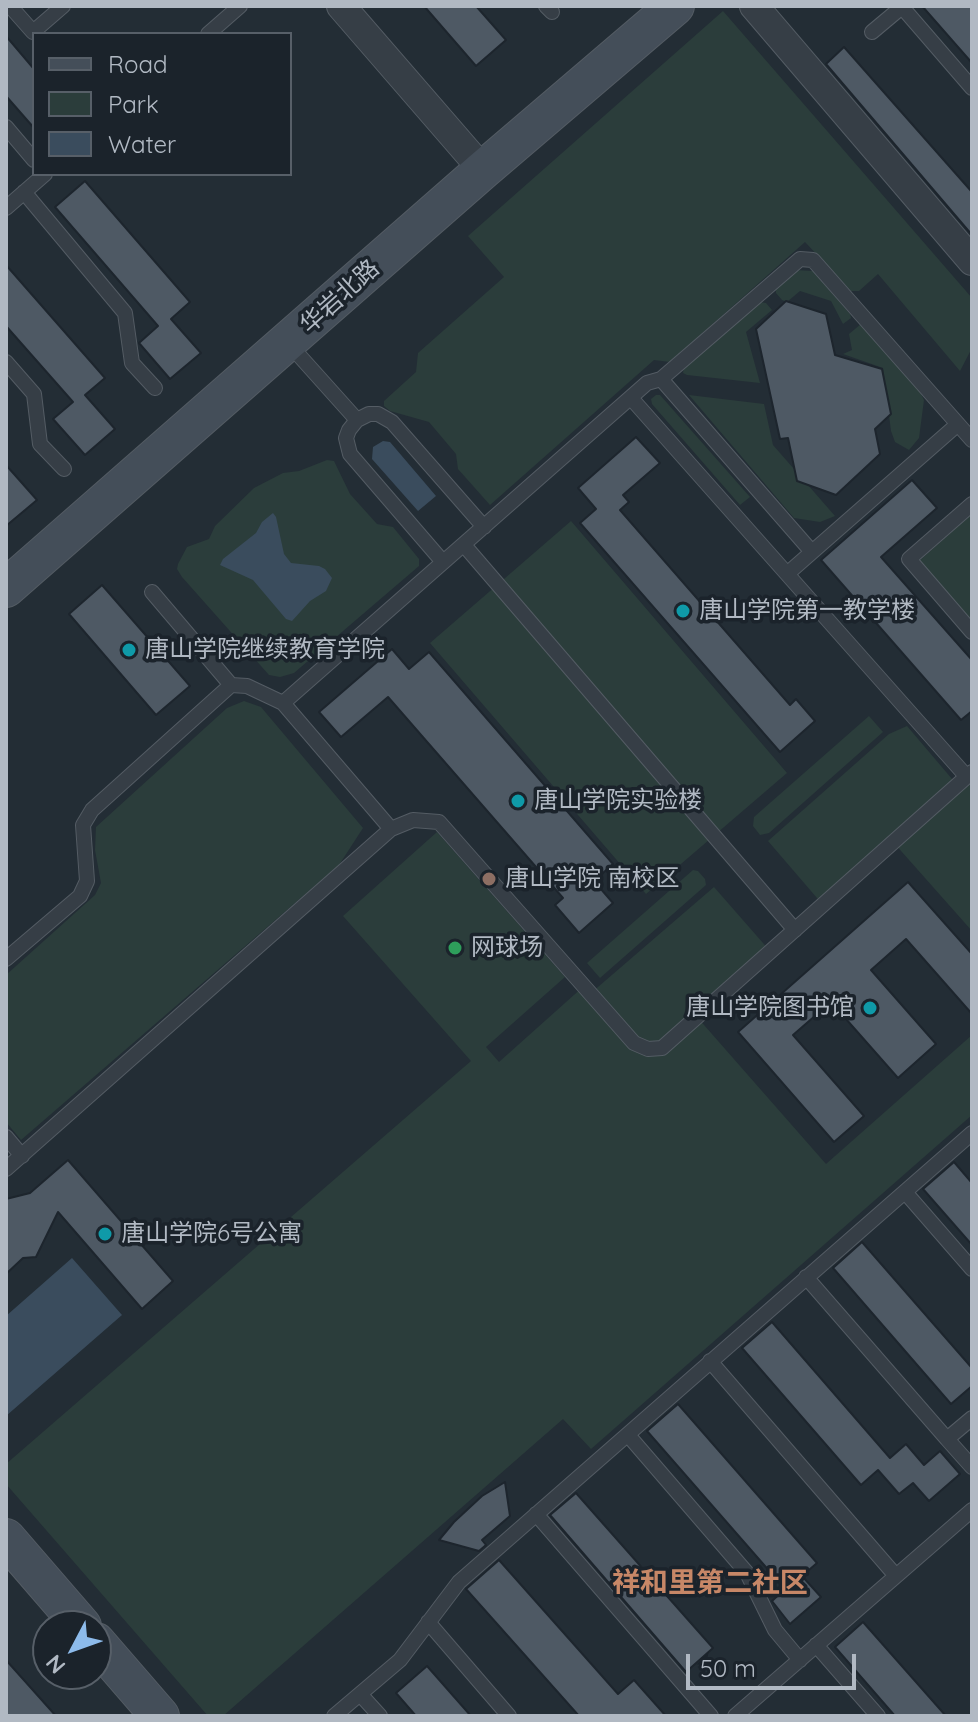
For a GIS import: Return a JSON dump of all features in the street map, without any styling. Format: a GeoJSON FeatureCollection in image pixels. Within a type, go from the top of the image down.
{"type":"FeatureCollection","features":[{"type":"Feature","properties":{"kind":"street"},"geometry":{"type":"LineString","coordinates":[[341,6],[483,170]]}},
{"type":"Feature","properties":{"kind":"street","name":"华岩北路"},"geometry":{"type":"LineString","coordinates":[[6,588],[675,6]]}},
{"type":"Feature","properties":{"kind":"street"},"geometry":{"type":"LineString","coordinates":[[754,6],[972,261]]}},
{"type":"Feature","properties":{"kind":"street"},"geometry":{"type":"LineString","coordinates":[[6,1538],[68,1610]]}},
{"type":"Feature","properties":{"kind":"street"},"geometry":{"type":"LineString","coordinates":[[112,1660],[160,1716]]}},
{"type":"Feature","properties":{"kind":"lane"},"geometry":{"type":"LineString","coordinates":[[10,6],[33,32]]}},
{"type":"Feature","properties":{"kind":"lane"},"geometry":{"type":"LineString","coordinates":[[35,32],[63,6]]}},
{"type":"Feature","properties":{"kind":"lane"},"geometry":{"type":"LineString","coordinates":[[210,32],[240,6]]}},
{"type":"Feature","properties":{"kind":"lane"},"geometry":{"type":"LineString","coordinates":[[872,32],[902,6],[972,88]]}},
{"type":"Feature","properties":{"kind":"lane"},"geometry":{"type":"LineString","coordinates":[[6,127],[32,158]]}},
{"type":"Feature","properties":{"kind":"lane"},"geometry":{"type":"LineString","coordinates":[[6,208],[43,176]]}},
{"type":"Feature","properties":{"kind":"lane"},"geometry":{"type":"LineString","coordinates":[[24,192],[125,313],[132,363],[155,388]]}},
{"type":"Feature","properties":{"kind":"lane"},"geometry":{"type":"LineString","coordinates":[[283,703],[647,383],[661,379],[800,259],[813,260],[972,440]]}},
{"type":"Feature","properties":{"kind":"lane"},"geometry":{"type":"LineString","coordinates":[[288,343],[357,420]]}},
{"type":"Feature","properties":{"kind":"lane"},"geometry":{"type":"LineString","coordinates":[[6,362],[34,394],[40,444],[64,469]]}},
{"type":"Feature","properties":{"kind":"lane"},"geometry":{"type":"LineString","coordinates":[[661,379],[812,552]]}},
{"type":"Feature","properties":{"kind":"lane"},"geometry":{"type":"LineString","coordinates":[[6,1169],[391,829],[413,820],[439,822],[634,1043],[648,1049],[662,1048],[969,775],[631,398]]}},
{"type":"Feature","properties":{"kind":"lane"},"geometry":{"type":"LineString","coordinates":[[443,562],[350,454],[346,438],[357,420],[369,414],[386,417],[392,422],[484,527]]}},
{"type":"Feature","properties":{"kind":"lane"},"geometry":{"type":"LineString","coordinates":[[787,574],[958,424]]}},
{"type":"Feature","properties":{"kind":"lane"},"geometry":{"type":"LineString","coordinates":[[972,504],[909,559],[972,632]]}},
{"type":"Feature","properties":{"kind":"lane"},"geometry":{"type":"LineString","coordinates":[[464,545],[795,930]]}},
{"type":"Feature","properties":{"kind":"lane"},"geometry":{"type":"LineString","coordinates":[[152,592],[231,685]]}},
{"type":"Feature","properties":{"kind":"lane"},"geometry":{"type":"LineString","coordinates":[[6,959],[80,896],[87,881],[83,825],[92,810],[231,685],[263,691],[283,703],[391,829]]}},
{"type":"Feature","properties":{"kind":"lane"},"geometry":{"type":"LineString","coordinates":[[334,1716],[400,1660],[459,1582],[972,1133]]}},
{"type":"Feature","properties":{"kind":"lane"},"geometry":{"type":"LineString","coordinates":[[6,1137],[22,1156]]}},
{"type":"Feature","properties":{"kind":"lane"},"geometry":{"type":"LineString","coordinates":[[905,1192],[972,1269]]}},
{"type":"Feature","properties":{"kind":"lane"},"geometry":{"type":"LineString","coordinates":[[806,1277],[972,1467]]}},
{"type":"Feature","properties":{"kind":"lane"},"geometry":{"type":"LineString","coordinates":[[710,1361],[896,1576]]}},
{"type":"Feature","properties":{"kind":"lane"},"geometry":{"type":"LineString","coordinates":[[947,1439],[972,1418]]}},
{"type":"Feature","properties":{"kind":"lane"},"geometry":{"type":"LineString","coordinates":[[628,1435],[747,1573],[775,1630],[800,1660]]}},
{"type":"Feature","properties":{"kind":"lane"},"geometry":{"type":"LineString","coordinates":[[735,1716],[972,1510]]}},
{"type":"Feature","properties":{"kind":"lane"},"geometry":{"type":"LineString","coordinates":[[536,1514],[711,1716]]}},
{"type":"Feature","properties":{"kind":"lane"},"geometry":{"type":"LineString","coordinates":[[428,1622],[509,1716]]}},
{"type":"Feature","properties":{"kind":"lane"},"geometry":{"type":"LineString","coordinates":[[816,1645],[878,1716]]}},
{"type":"Feature","properties":{"kind":"lane"},"geometry":{"type":"LineString","coordinates":[[360,1694],[380,1716]]}},
{"type":"Feature","properties":{"kind":"green space"},"geometry":{"type":"Polygon","coordinates":[[[723,11],[972,298],[972,348],[960,371],[878,274],[859,291],[851,291],[805,242],[670,362],[654,360],[490,505],[458,469],[456,454],[429,422],[390,411],[384,406],[384,401],[416,372],[418,353],[504,277],[468,236],[723,11]]]}},
{"type":"Feature","properties":{"kind":"green space"},"geometry":{"type":"Polygon","coordinates":[[[795,270],[813,271],[851,318],[843,324],[831,301],[800,291],[787,302],[782,300],[776,288],[795,270]]]}},
{"type":"Feature","properties":{"kind":"green space"},"geometry":{"type":"Polygon","coordinates":[[[760,302],[766,303],[772,310],[746,332],[760,383],[683,373],[684,367],[760,302]]]}},
{"type":"Feature","properties":{"kind":"green space"},"geometry":{"type":"Polygon","coordinates":[[[861,324],[919,390],[924,400],[919,438],[909,450],[895,442],[891,431],[883,368],[843,354],[852,350],[849,334],[861,324]]]}},
{"type":"Feature","properties":{"kind":"green space"},"geometry":{"type":"Polygon","coordinates":[[[660,395],[750,497],[740,505],[652,404],[651,399],[660,395]]]}},
{"type":"Feature","properties":{"kind":"green space"},"geometry":{"type":"Polygon","coordinates":[[[689,395],[764,404],[773,445],[835,516],[820,522],[794,518],[689,395]]]}},
{"type":"Feature","properties":{"kind":"green space"},"geometry":{"type":"Polygon","coordinates":[[[327,460],[334,461],[350,494],[377,524],[393,527],[419,559],[419,566],[294,673],[280,677],[269,675],[182,577],[177,569],[178,564],[187,547],[209,539],[215,526],[254,488],[283,473],[299,471],[327,460]]]}},
{"type":"Feature","properties":{"kind":"green space"},"geometry":{"type":"Polygon","coordinates":[[[972,514],[972,621],[919,561],[972,514]]]}},
{"type":"Feature","properties":{"kind":"green space"},"geometry":{"type":"Polygon","coordinates":[[[571,521],[787,773],[646,894],[430,643],[571,521]]]}},
{"type":"Feature","properties":{"kind":"green space"},"geometry":{"type":"Polygon","coordinates":[[[244,701],[261,707],[363,828],[339,865],[21,1140],[6,1122],[6,975],[95,895],[101,883],[95,850],[96,827],[227,708],[244,701]]]}},
{"type":"Feature","properties":{"kind":"green space"},"geometry":{"type":"Polygon","coordinates":[[[869,716],[883,732],[769,833],[760,835],[753,826],[754,817],[869,716]]]}},
{"type":"Feature","properties":{"kind":"green space"},"geometry":{"type":"Polygon","coordinates":[[[907,726],[958,786],[972,774],[972,931],[894,843],[823,905],[768,841],[889,734],[907,726]]]}},
{"type":"Feature","properties":{"kind":"green space"},"geometry":{"type":"Polygon","coordinates":[[[437,832],[565,977],[486,1047],[499,1062],[584,986],[591,993],[714,887],[770,951],[697,1017],[826,1164],[972,1035],[972,1115],[591,1449],[563,1419],[223,1716],[208,1716],[6,1484],[6,1464],[471,1061],[343,916],[437,832]]]}},
{"type":"Feature","properties":{"kind":"green space"},"geometry":{"type":"Polygon","coordinates":[[[693,870],[705,879],[706,885],[600,978],[587,963],[693,870]]]}},
{"type":"Feature","properties":{"kind":"water"},"geometry":{"type":"Polygon","coordinates":[[[383,441],[390,442],[436,496],[418,511],[372,459],[373,447],[383,441]]]}},
{"type":"Feature","properties":{"kind":"water"},"geometry":{"type":"Polygon","coordinates":[[[273,513],[284,554],[291,563],[319,566],[332,578],[326,591],[310,601],[292,621],[286,619],[253,580],[220,565],[273,513]]]}},
{"type":"Feature","properties":{"kind":"water"},"geometry":{"type":"Polygon","coordinates":[[[72,1258],[122,1315],[6,1416],[6,1316],[72,1258]]]}},
{"type":"Feature","properties":{"kind":"building"},"geometry":{"type":"Polygon","coordinates":[[[424,6],[476,6],[506,40],[476,66],[424,6]]]}},
{"type":"Feature","properties":{"kind":"building"},"geometry":{"type":"Polygon","coordinates":[[[922,6],[972,6],[972,63],[922,6]]]}},
{"type":"Feature","properties":{"kind":"building"},"geometry":{"type":"Polygon","coordinates":[[[6,36],[32,67],[32,126],[6,96],[6,36]]]}},
{"type":"Feature","properties":{"kind":"building"},"geometry":{"type":"Polygon","coordinates":[[[844,47],[972,192],[972,235],[826,64],[844,47]]]}},
{"type":"Feature","properties":{"kind":"building"},"geometry":{"type":"Polygon","coordinates":[[[85,181],[190,302],[171,319],[201,353],[170,379],[139,343],[158,326],[55,207],[85,181]]]}},
{"type":"Feature","properties":{"kind":"building"},"geometry":{"type":"Polygon","coordinates":[[[6,265],[105,378],[85,395],[115,429],[85,455],[53,419],[73,402],[6,326],[6,265]]]}},
{"type":"Feature","properties":{"kind":"building"},"geometry":{"type":"Polygon","coordinates":[[[786,301],[826,314],[835,355],[882,369],[891,414],[875,429],[880,454],[836,495],[797,481],[788,438],[780,439],[756,329],[786,301]]]}},
{"type":"Feature","properties":{"kind":"building","name":"唐山学院第一教学楼"},"geometry":{"type":"Polygon","coordinates":[[[636,437],[660,463],[623,495],[629,502],[620,510],[790,705],[796,699],[815,721],[780,752],[580,523],[596,509],[578,488],[636,437]]]}},
{"type":"Feature","properties":{"kind":"building"},"geometry":{"type":"Polygon","coordinates":[[[6,465],[37,500],[6,526],[6,465]]]}},
{"type":"Feature","properties":{"kind":"building"},"geometry":{"type":"Polygon","coordinates":[[[912,480],[937,508],[881,557],[972,660],[972,711],[961,720],[821,560],[912,480]]]}},
{"type":"Feature","properties":{"kind":"building","name":"唐山学院继续教育学院"},"geometry":{"type":"Polygon","coordinates":[[[102,585],[190,686],[156,715],[69,614],[102,585]]]}},
{"type":"Feature","properties":{"kind":"building","name":"唐山学院实验楼"},"geometry":{"type":"Polygon","coordinates":[[[392,649],[409,669],[429,652],[613,864],[594,881],[613,903],[579,933],[555,905],[563,898],[388,697],[341,737],[319,712],[392,649]]]}},
{"type":"Feature","properties":{"kind":"building","name":"唐山学院图书馆"},"geometry":{"type":"Polygon","coordinates":[[[908,882],[972,954],[972,1014],[906,939],[871,970],[936,1044],[898,1078],[831,1002],[793,1035],[864,1116],[834,1142],[738,1032],[908,882]]]}},
{"type":"Feature","properties":{"kind":"building","name":"唐山学院6号公寓"},"geometry":{"type":"Polygon","coordinates":[[[68,1160],[173,1281],[142,1309],[58,1212],[36,1257],[23,1258],[6,1274],[6,1199],[30,1193],[68,1160]]]}},
{"type":"Feature","properties":{"kind":"building"},"geometry":{"type":"Polygon","coordinates":[[[954,1162],[972,1183],[972,1245],[923,1189],[954,1162]]]}},
{"type":"Feature","properties":{"kind":"building"},"geometry":{"type":"Polygon","coordinates":[[[862,1242],[972,1368],[972,1386],[951,1404],[833,1268],[862,1242]]]}},
{"type":"Feature","properties":{"kind":"building"},"geometry":{"type":"Polygon","coordinates":[[[772,1322],[890,1458],[906,1444],[924,1465],[940,1451],[960,1474],[929,1501],[913,1483],[899,1494],[878,1470],[861,1485],[742,1348],[772,1322]]]}},
{"type":"Feature","properties":{"kind":"building"},"geometry":{"type":"Polygon","coordinates":[[[678,1404],[817,1563],[802,1576],[821,1597],[790,1624],[772,1601],[785,1589],[647,1431],[678,1404]]]}},
{"type":"Feature","properties":{"kind":"building"},"geometry":{"type":"Polygon","coordinates":[[[505,1482],[510,1516],[482,1540],[486,1545],[479,1551],[439,1540],[482,1496],[505,1482]]]}},
{"type":"Feature","properties":{"kind":"building"},"geometry":{"type":"Polygon","coordinates":[[[576,1493],[713,1648],[686,1672],[550,1515],[576,1493]]]}},
{"type":"Feature","properties":{"kind":"building"},"geometry":{"type":"Polygon","coordinates":[[[499,1560],[618,1694],[634,1680],[666,1716],[579,1716],[466,1589],[499,1560]]]}},
{"type":"Feature","properties":{"kind":"building"},"geometry":{"type":"Polygon","coordinates":[[[863,1622],[946,1716],[895,1716],[835,1647],[863,1622]]]}},
{"type":"Feature","properties":{"kind":"building"},"geometry":{"type":"Polygon","coordinates":[[[6,1660],[56,1716],[6,1716],[6,1660]]]}},
{"type":"Feature","properties":{"kind":"building"},"geometry":{"type":"Polygon","coordinates":[[[427,1666],[471,1716],[416,1716],[396,1693],[427,1666]]]}},
{"type":"Feature","properties":{"kind":"place","name":"唐山学院第一教学楼"},"geometry":{"type":"Point","coordinates":[683,611]}},
{"type":"Feature","properties":{"kind":"place","name":"唐山学院继续教育学院"},"geometry":{"type":"Point","coordinates":[129,650]}},
{"type":"Feature","properties":{"kind":"place","name":"唐山学院实验楼"},"geometry":{"type":"Point","coordinates":[518,801]}},
{"type":"Feature","properties":{"kind":"place","name":"唐山学院 南校区"},"geometry":{"type":"Point","coordinates":[489,879]}},
{"type":"Feature","properties":{"kind":"place","name":"网球场"},"geometry":{"type":"Point","coordinates":[455,948]}},
{"type":"Feature","properties":{"kind":"place","name":"唐山学院图书馆"},"geometry":{"type":"Point","coordinates":[870,1008]}},
{"type":"Feature","properties":{"kind":"place","name":"唐山学院6号公寓"},"geometry":{"type":"Point","coordinates":[105,1234]}},
{"type":"Feature","properties":{"kind":"district","name":"祥和里第二社区"},"geometry":{"type":"Point","coordinates":[710,1584]}}]}
